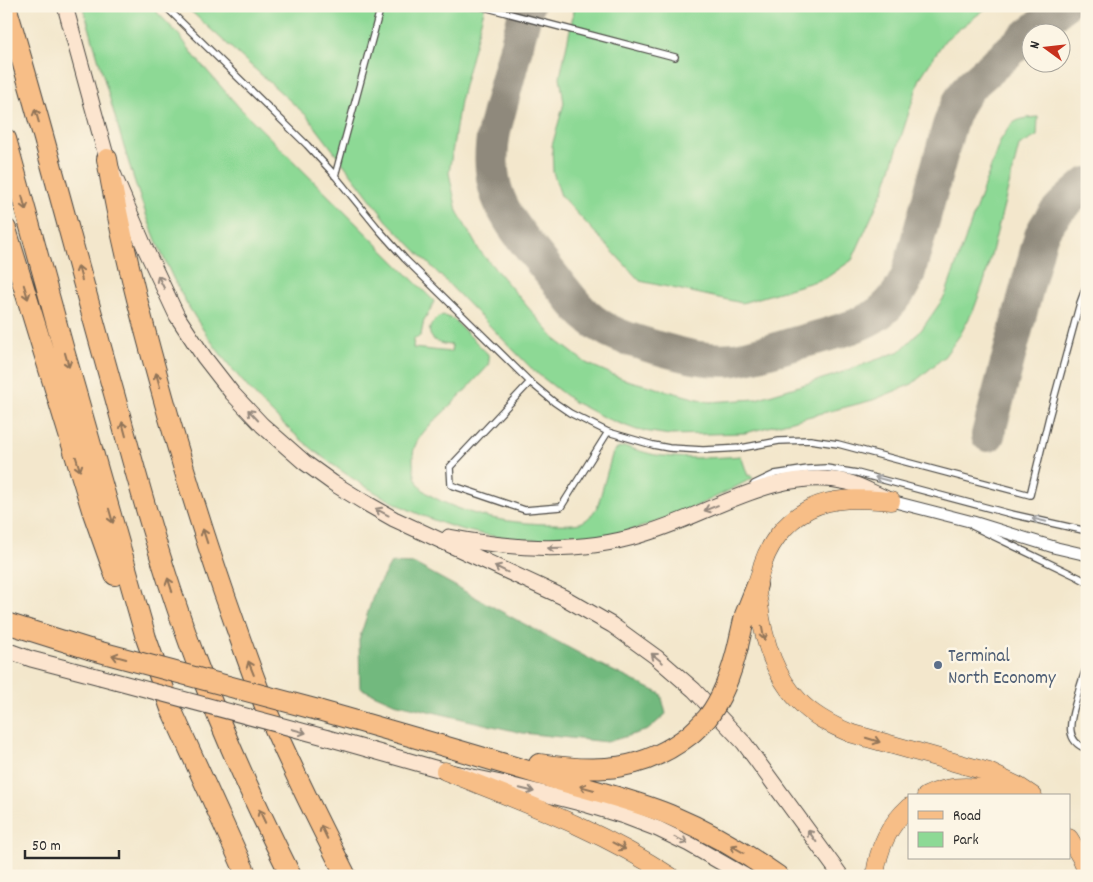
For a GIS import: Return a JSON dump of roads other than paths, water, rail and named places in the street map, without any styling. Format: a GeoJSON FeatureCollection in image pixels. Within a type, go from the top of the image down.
{"type":"FeatureCollection","features":[{"type":"Feature","properties":{"kind":"highway"},"geometry":{"type":"LineString","coordinates":[[6,6],[137,479],[163,565],[204,684],[240,768],[291,876]]}},
{"type":"Feature","properties":{"kind":"highway"},"geometry":{"type":"LineString","coordinates":[[6,139],[146,638],[171,709],[247,876]]}},
{"type":"Feature","properties":{"kind":"highway"},"geometry":{"type":"LineString","coordinates":[[107,159],[114,203],[146,335],[182,462],[220,582],[268,711],[295,772],[346,876]]}},
{"type":"Feature","properties":{"kind":"highway"},"geometry":{"type":"LineString","coordinates":[[6,229],[92,510],[122,596],[146,638]]}},
{"type":"Feature","properties":{"kind":"highway"},"geometry":{"type":"LineString","coordinates":[[471,753],[558,767],[598,769],[622,767],[639,762],[676,745],[691,734],[707,718],[717,704],[732,669],[745,615],[757,585]]}},
{"type":"Feature","properties":{"kind":"highway"},"geometry":{"type":"LineString","coordinates":[[6,624],[90,649],[471,753],[615,796],[670,815],[725,842],[778,876]]}},
{"type":"Feature","properties":{"kind":"main road"},"geometry":{"type":"LineString","coordinates":[[65,6],[107,159],[145,248],[177,316],[204,357],[232,393],[262,425],[311,467],[333,483],[394,518],[580,606],[612,625],[656,657],[694,690],[744,743],[841,876]]}},
{"type":"Feature","properties":{"kind":"main road"},"geometry":{"type":"LineString","coordinates":[[426,532],[457,539],[510,546],[548,548],[592,546],[640,536],[777,483],[790,480],[824,479],[847,482],[891,500]]}},
{"type":"Feature","properties":{"kind":"main road"},"geometry":{"type":"LineString","coordinates":[[891,500],[844,499],[822,504],[809,509],[797,517],[776,537],[767,551],[761,566],[757,585],[763,633],[770,656],[785,685],[798,700],[811,713],[832,725],[850,733],[989,772],[1030,794]]}},
{"type":"Feature","properties":{"kind":"main road"},"geometry":{"type":"LineString","coordinates":[[6,650],[31,659],[328,738],[446,772],[502,783],[624,816],[658,829],[689,844],[745,876]]}},
{"type":"Feature","properties":{"kind":"main road"},"geometry":{"type":"LineString","coordinates":[[446,772],[560,818],[612,842],[670,876]]}},
{"type":"Feature","properties":{"kind":"main road"},"geometry":{"type":"LineString","coordinates":[[931,794],[940,790],[963,786],[976,786],[1006,794]]}},
{"type":"Feature","properties":{"kind":"main road"},"geometry":{"type":"LineString","coordinates":[[875,876],[882,845],[890,830],[908,808]]}},
{"type":"Feature","properties":{"kind":"main road"},"geometry":{"type":"LineString","coordinates":[[1070,840],[1087,872]]}},
{"type":"Feature","properties":{"kind":"street"},"geometry":{"type":"LineString","coordinates":[[891,500],[942,513],[1087,556]]}},
{"type":"Feature","properties":{"kind":"lane"},"geometry":{"type":"LineString","coordinates":[[165,6],[307,145],[399,252],[530,382],[570,413],[608,432],[653,446],[702,450],[741,448],[779,441],[810,440],[838,444],[1030,496],[1080,303],[1087,284]]}},
{"type":"Feature","properties":{"kind":"lane"},"geometry":{"type":"LineString","coordinates":[[335,176],[382,6]]}},
{"type":"Feature","properties":{"kind":"lane"},"geometry":{"type":"LineString","coordinates":[[480,6],[675,57]]}},
{"type":"Feature","properties":{"kind":"lane"},"geometry":{"type":"LineString","coordinates":[[530,382],[450,467],[451,485],[525,510],[561,507],[608,432]]}},
{"type":"Feature","properties":{"kind":"lane"},"geometry":{"type":"LineString","coordinates":[[738,498],[756,483],[776,474],[826,468],[857,473],[1011,514],[1087,531]]}},
{"type":"Feature","properties":{"kind":"lane"},"geometry":{"type":"LineString","coordinates":[[942,513],[1087,582]]}},
{"type":"Feature","properties":{"kind":"lane"},"geometry":{"type":"LineString","coordinates":[[1087,667],[1070,721],[1071,735],[1075,742],[1087,749]]}},
{"type":"Feature","properties":{"kind":"lane"},"geometry":{"type":"LineString","coordinates":[[1081,683],[1087,673]]}},
{"type":"Feature","properties":{"kind":"place","name":"Terminal North Economy"},"geometry":{"type":"Point","coordinates":[938,665]}}]}
